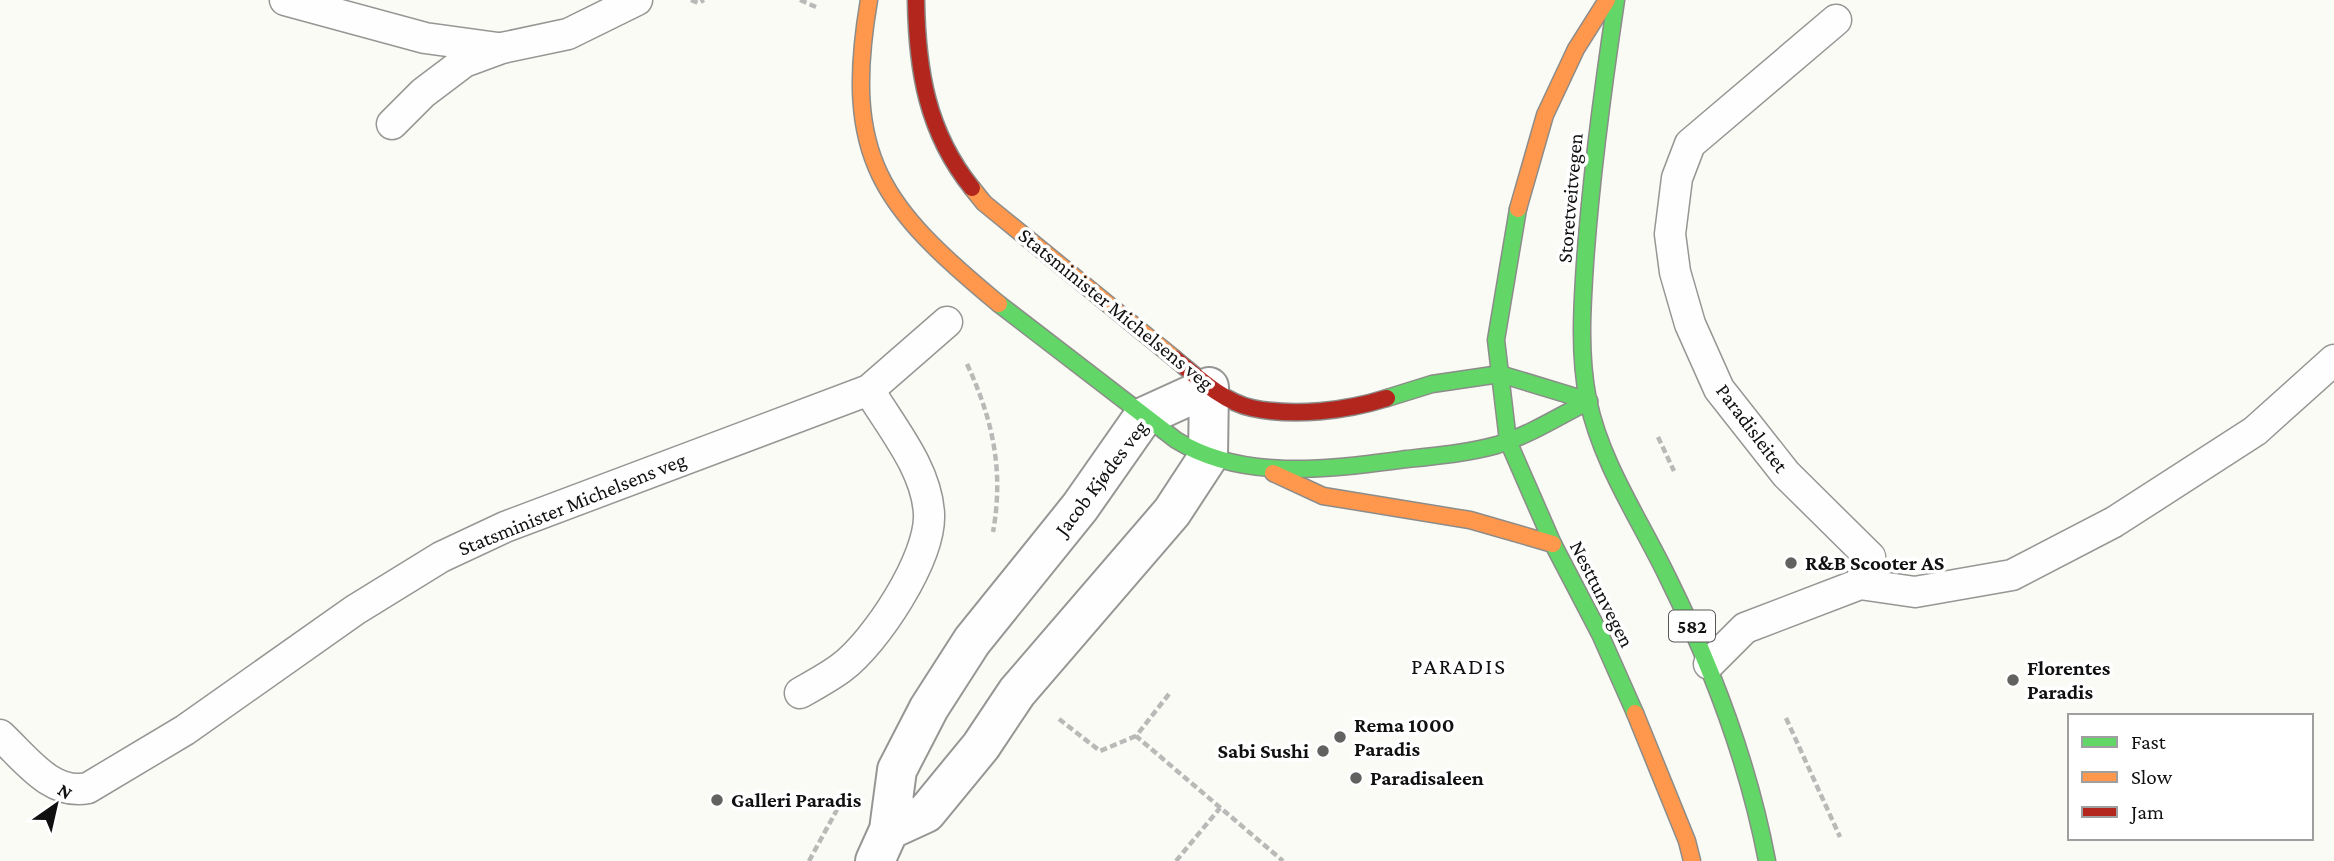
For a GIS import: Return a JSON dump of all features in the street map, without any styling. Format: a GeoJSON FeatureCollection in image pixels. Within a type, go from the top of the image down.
{"type":"FeatureCollection","features":[{"type":"Feature","properties":{"kind":"main road"},"geometry":{"type":"LineString","coordinates":[[869,0],[862,38],[860,88],[865,128],[880,176],[898,209],[950,263],[1061,357],[1143,418],[1208,457],[1261,468],[1323,496],[1471,520],[1553,544]]}},
{"type":"Feature","properties":{"kind":"main road","name":"Statsminister Michelsens veg"},"geometry":{"type":"LineString","coordinates":[[916,0],[916,57],[926,108],[960,174],[984,203],[1209,387],[1250,408],[1304,411],[1360,407],[1432,384],[1500,374],[1589,401]]}},
{"type":"Feature","properties":{"kind":"main road","name":"Storetveitvegen"},"geometry":{"type":"LineString","coordinates":[[1496,340],[1514,224],[1545,115],[1576,49],[1607,0]]}},
{"type":"Feature","properties":{"kind":"main road","name":"Storetveitvegen"},"geometry":{"type":"LineString","coordinates":[[1589,401],[1582,338],[1583,294],[1593,156],[1616,0]]}},
{"type":"Feature","properties":{"kind":"main road","name":"Nesttunvegen"},"geometry":{"type":"LineString","coordinates":[[1496,340],[1508,441],[1553,544],[1600,634],[1645,734],[1687,841],[1692,861]]}},
{"type":"Feature","properties":{"kind":"main road"},"geometry":{"type":"LineString","coordinates":[[1261,468],[1356,466],[1465,452],[1508,441],[1589,401]]}},
{"type":"Feature","properties":{"kind":"main road","name":"582"},"geometry":{"type":"LineString","coordinates":[[1589,401],[1607,454],[1709,664],[1734,726],[1758,803],[1767,861]]}},
{"type":"Feature","properties":{"kind":"street","name":"Jacob Kjødes veg"},"geometry":{"type":"LineString","coordinates":[[882,846],[897,770],[929,708],[972,641],[1080,507],[1143,418],[1209,387]]}},
{"type":"Feature","properties":{"kind":"street"},"geometry":{"type":"LineString","coordinates":[[1208,457],[1209,387]]}},
{"type":"Feature","properties":{"kind":"street","name":"Jacob Kjødes veg"},"geometry":{"type":"LineString","coordinates":[[882,846],[926,813],[981,746],[1017,692],[1121,569],[1139,554],[1172,512],[1208,457]]}},
{"type":"Feature","properties":{"kind":"lane"},"geometry":{"type":"LineString","coordinates":[[285,0],[425,38],[502,48]]}},
{"type":"Feature","properties":{"kind":"lane"},"geometry":{"type":"LineString","coordinates":[[392,124],[424,93],[464,62],[502,48],[568,34],[637,0]]}},
{"type":"Feature","properties":{"kind":"lane","name":"Paradisleitet"},"geometry":{"type":"LineString","coordinates":[[1836,20],[1690,144],[1677,178],[1670,234],[1675,272],[1690,324],[1719,389],[1786,474],[1870,557],[1860,583]]}},
{"type":"Feature","properties":{"kind":"lane","name":"Statsminister Michelsens veg"},"geometry":{"type":"LineString","coordinates":[[0,735],[54,785],[73,792],[88,788],[185,730],[355,610],[441,557],[505,527],[869,390],[947,323]]}},
{"type":"Feature","properties":{"kind":"lane"},"geometry":{"type":"LineString","coordinates":[[1709,664],[1745,628],[1860,583],[1915,592],[2012,575],[2114,522],[2255,431],[2334,360]]}},
{"type":"Feature","properties":{"kind":"lane"},"geometry":{"type":"LineString","coordinates":[[800,692],[842,668],[866,645],[895,602],[928,531],[929,512],[919,472],[869,390]]}},
{"type":"Feature","properties":{"kind":"path"},"geometry":{"type":"LineString","coordinates":[[691,0],[698,3],[704,0]]}},
{"type":"Feature","properties":{"kind":"path"},"geometry":{"type":"LineString","coordinates":[[1058,718],[1100,751],[1136,737],[1169,694]]}},
{"type":"Feature","properties":{"kind":"path"},"geometry":{"type":"LineString","coordinates":[[1136,737],[1283,861]]}},
{"type":"Feature","properties":{"kind":"path"},"geometry":{"type":"LineString","coordinates":[[1176,861],[1220,808]]}},
{"type":"Feature","properties":{"kind":"traffic: fast"},"geometry":{"type":"LineString","coordinates":[[1616,0],[1598,131],[1585,263],[1582,314],[1585,383],[1602,446],[1622,491],[1668,578],[1714,681],[1750,787],[1767,861]]}},
{"type":"Feature","properties":{"kind":"traffic: fast"},"geometry":{"type":"LineString","coordinates":[[1518,209],[1496,340],[1508,441],[1553,544],[1600,634],[1635,713]]}},
{"type":"Feature","properties":{"kind":"traffic: fast"},"geometry":{"type":"LineString","coordinates":[[999,304],[1176,440],[1202,453],[1259,467],[1288,469],[1348,466],[1475,450],[1521,436],[1589,401]]}},
{"type":"Feature","properties":{"kind":"traffic: fast"},"geometry":{"type":"LineString","coordinates":[[1387,398],[1432,384],[1500,374],[1589,401]]}},
{"type":"Feature","properties":{"kind":"traffic: slow"},"geometry":{"type":"LineString","coordinates":[[869,0],[862,54],[861,101],[867,140],[880,175],[899,207],[926,238],[999,304]]}},
{"type":"Feature","properties":{"kind":"traffic: slow"},"geometry":{"type":"LineString","coordinates":[[1518,209],[1545,115],[1576,49],[1607,0]]}},
{"type":"Feature","properties":{"kind":"traffic: slow"},"geometry":{"type":"LineString","coordinates":[[972,188],[984,203],[1174,358]]}},
{"type":"Feature","properties":{"kind":"traffic: slow"},"geometry":{"type":"LineString","coordinates":[[1273,473],[1323,496],[1470,520],[1553,544]]}},
{"type":"Feature","properties":{"kind":"traffic: slow"},"geometry":{"type":"LineString","coordinates":[[1635,713],[1687,841],[1692,861]]}},
{"type":"Feature","properties":{"kind":"traffic: jam"},"geometry":{"type":"LineString","coordinates":[[916,0],[919,51],[928,99],[944,145],[972,188]]}},
{"type":"Feature","properties":{"kind":"traffic: jam"},"geometry":{"type":"LineString","coordinates":[[1174,358],[1220,394],[1252,408],[1285,412],[1320,411],[1387,398]]}},
{"type":"Feature","properties":{"kind":"place","name":"R&B Scooter AS"},"geometry":{"type":"Point","coordinates":[1791,563]}},
{"type":"Feature","properties":{"kind":"place","name":"Florentes Paradis"},"geometry":{"type":"Point","coordinates":[2013,680]}},
{"type":"Feature","properties":{"kind":"place","name":"Rema 1000 Paradis"},"geometry":{"type":"Point","coordinates":[1340,737]}},
{"type":"Feature","properties":{"kind":"place","name":"Sabi Sushi"},"geometry":{"type":"Point","coordinates":[1323,751]}},
{"type":"Feature","properties":{"kind":"place","name":"Paradisaleen"},"geometry":{"type":"Point","coordinates":[1356,778]}},
{"type":"Feature","properties":{"kind":"place","name":"Galleri Paradis"},"geometry":{"type":"Point","coordinates":[717,800]}},
{"type":"Feature","properties":{"kind":"district","name":"PARADIS"},"geometry":{"type":"Point","coordinates":[1459,666]}}]}
